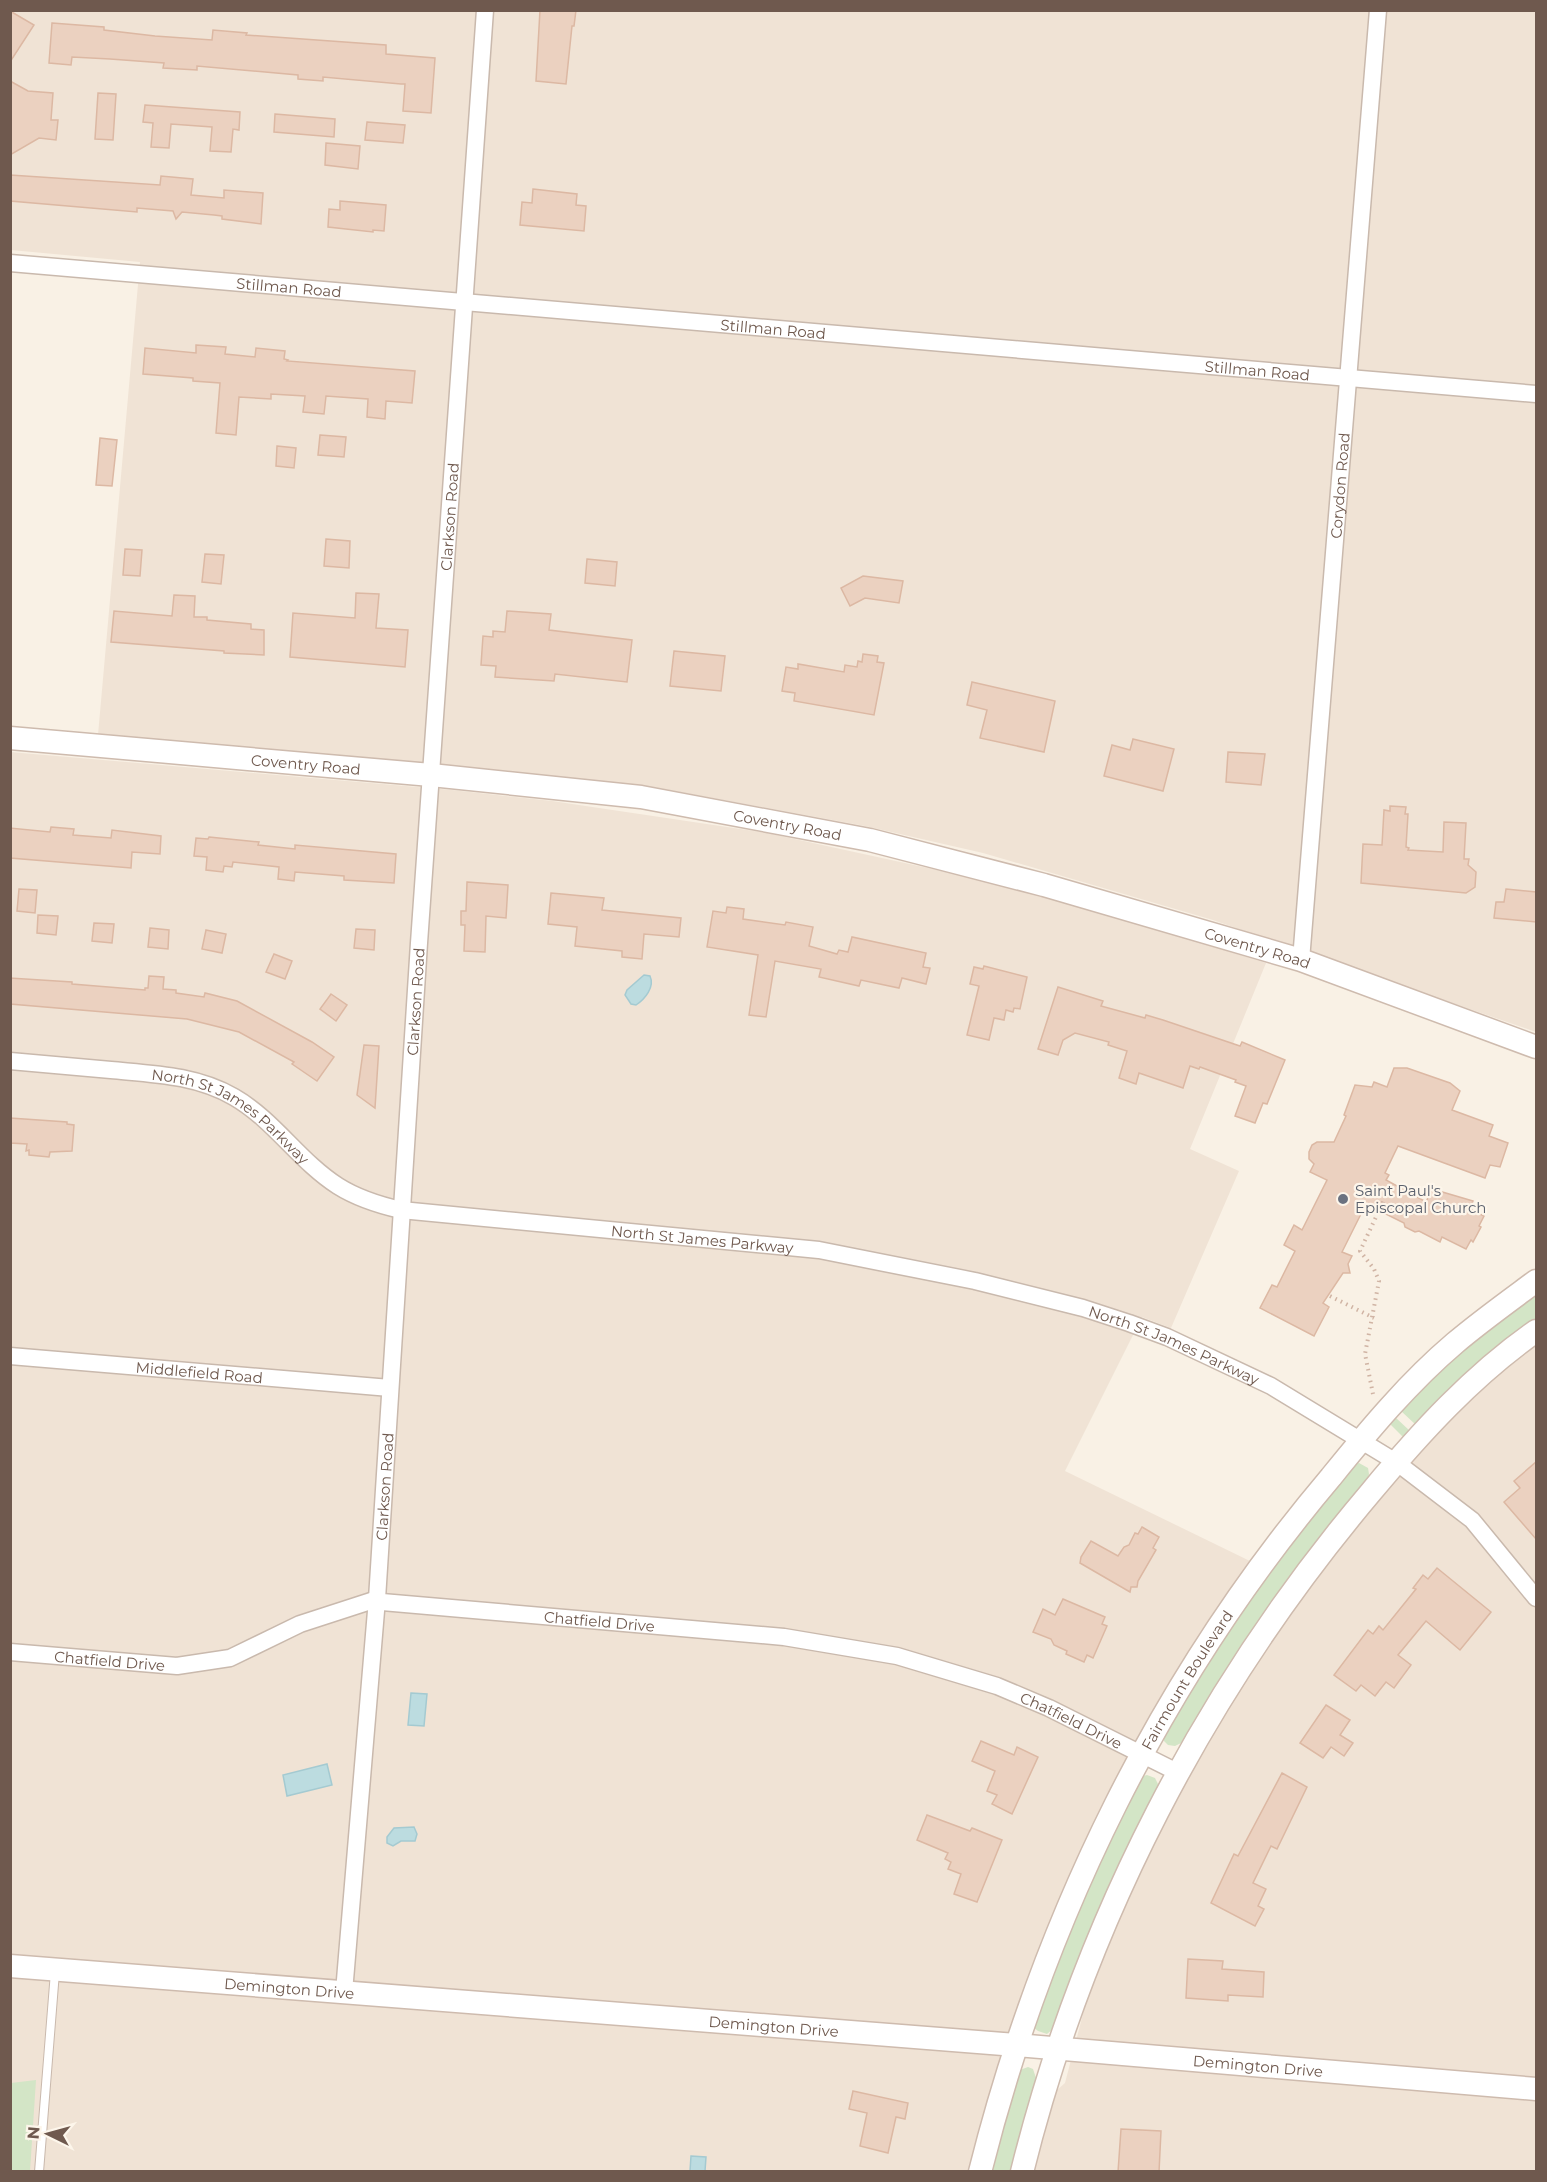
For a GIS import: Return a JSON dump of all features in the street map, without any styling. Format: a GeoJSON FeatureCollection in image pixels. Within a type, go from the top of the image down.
{"type":"FeatureCollection","features":[{"type":"Feature","properties":{"kind":"street"},"geometry":{"type":"LineString","coordinates":[[474,10],[485,11]]}},
{"type":"Feature","properties":{"kind":"street","name":"Corydon Road"},"geometry":{"type":"LineString","coordinates":[[1300,960],[1378,10]]}},
{"type":"Feature","properties":{"kind":"street","name":"Clarkson Road"},"geometry":{"type":"LineString","coordinates":[[344,1992],[377,1599],[401,1210],[485,11]]}},
{"type":"Feature","properties":{"kind":"street","name":"Stillman Road"},"geometry":{"type":"LineString","coordinates":[[10,263],[1536,394]]}},
{"type":"Feature","properties":{"kind":"street","name":"Coventry Road"},"geometry":{"type":"LineString","coordinates":[[10,738],[431,775],[641,797],[870,840],[1033,882],[1300,960],[1536,1047]]}},
{"type":"Feature","properties":{"kind":"street","name":"North St James Parkway"},"geometry":{"type":"LineString","coordinates":[[10,1061],[170,1075],[201,1082],[248,1105],[336,1185],[361,1199],[401,1210],[819,1250],[975,1281],[1083,1308],[1167,1337],[1271,1386],[1396,1462],[1472,1520],[1536,1598]]}},
{"type":"Feature","properties":{"kind":"street","name":"Fairmount Boulevard"},"geometry":{"type":"LineString","coordinates":[[980,2172],[1016,2045],[1063,1917],[1094,1847],[1142,1754],[1189,1671],[1249,1581],[1306,1505],[1362,1441],[1411,1386],[1454,1344],[1536,1281]]}},
{"type":"Feature","properties":{"kind":"street"},"geometry":{"type":"LineString","coordinates":[[1022,2172],[1058,2049],[1082,1979],[1111,1910],[1145,1835],[1231,1682],[1268,1625],[1334,1537],[1396,1462],[1483,1373],[1536,1331]]}},
{"type":"Feature","properties":{"kind":"street","name":"Middlefield Road"},"geometry":{"type":"LineString","coordinates":[[10,1356],[390,1388]]}},
{"type":"Feature","properties":{"kind":"street","name":"Chatfield Drive"},"geometry":{"type":"LineString","coordinates":[[10,1652],[177,1666],[230,1658],[300,1624],[377,1599],[385,1602],[784,1637],[897,1656],[997,1686],[1049,1708],[1179,1773]]}},
{"type":"Feature","properties":{"kind":"street","name":"Demington Drive"},"geometry":{"type":"LineString","coordinates":[[10,1966],[1016,2045],[1536,2089]]}},
{"type":"Feature","properties":{"kind":"lane"},"geometry":{"type":"LineString","coordinates":[[39,2172],[55,1970]]}},
{"type":"Feature","properties":{"kind":"path"},"geometry":{"type":"LineString","coordinates":[[1374,1394],[1365,1354],[1374,1318],[1379,1281],[1374,1269],[1360,1251],[1384,1200]]}},
{"type":"Feature","properties":{"kind":"path"},"geometry":{"type":"LineString","coordinates":[[1330,1296],[1374,1318]]}},
{"type":"Feature","properties":{"kind":"shaded area"},"geometry":{"type":"Polygon","coordinates":[[[10,11],[1536,11],[1536,1032],[1213,920],[983,853],[865,826],[653,787],[98,735],[140,262],[11,250],[10,11]]]}},
{"type":"Feature","properties":{"kind":"shaded area"},"geometry":{"type":"Polygon","coordinates":[[[10,752],[452,790],[552,801],[767,833],[983,880],[1123,919],[1266,963],[1190,1149],[1239,1171],[1171,1328],[1142,1317],[1065,1471],[1252,1562],[1207,1626],[971,2171],[11,2171],[10,752]]]}},
{"type":"Feature","properties":{"kind":"shaded area"},"geometry":{"type":"Polygon","coordinates":[[[1536,1342],[1536,2171],[1032,2172],[1056,2091],[1065,2083],[1089,1991],[1106,1946],[1152,1844],[1209,1735],[1294,1606],[1383,1492],[1461,1406],[1536,1342]]]}},
{"type":"Feature","properties":{"kind":"green space"},"geometry":{"type":"Polygon","coordinates":[[[1536,1291],[1536,1319],[1490,1353],[1416,1425],[1401,1411],[1456,1355],[1536,1291]]]}},
{"type":"Feature","properties":{"kind":"green space"},"geometry":{"type":"Polygon","coordinates":[[[1395,1417],[1410,1431],[1403,1437],[1389,1423],[1395,1417]]]}},
{"type":"Feature","properties":{"kind":"green space"},"geometry":{"type":"Polygon","coordinates":[[[1359,1463],[1368,1468],[1368,1480],[1188,1734],[1181,1743],[1175,1746],[1168,1745],[1164,1741],[1164,1735],[1169,1723],[1263,1578],[1352,1465],[1359,1463]]]}},
{"type":"Feature","properties":{"kind":"green space"},"geometry":{"type":"Polygon","coordinates":[[[1147,1775],[1155,1778],[1158,1784],[1157,1792],[1054,2028],[1047,2034],[1038,2031],[1033,2027],[1056,1958],[1140,1777],[1147,1775]]]}},
{"type":"Feature","properties":{"kind":"green space"},"geometry":{"type":"Polygon","coordinates":[[[1028,2067],[1033,2069],[1037,2081],[1012,2171],[990,2172],[1017,2071],[1028,2067]]]}},
{"type":"Feature","properties":{"kind":"green space"},"geometry":{"type":"Polygon","coordinates":[[[36,2080],[30,2171],[11,2171],[11,2083],[36,2080]]]}},
{"type":"Feature","properties":{"kind":"water"},"geometry":{"type":"Polygon","coordinates":[[[644,975],[650,976],[650,988],[646,996],[636,1005],[631,1004],[625,995],[627,990],[644,975]]]}},
{"type":"Feature","properties":{"kind":"water"},"geometry":{"type":"Polygon","coordinates":[[[411,1693],[427,1694],[424,1726],[408,1725],[411,1693]]]}},
{"type":"Feature","properties":{"kind":"water"},"geometry":{"type":"Polygon","coordinates":[[[327,1764],[332,1785],[287,1796],[283,1775],[327,1764]]]}},
{"type":"Feature","properties":{"kind":"water"},"geometry":{"type":"Polygon","coordinates":[[[414,1827],[417,1834],[415,1841],[401,1841],[393,1846],[387,1843],[387,1837],[394,1828],[414,1827]]]}},
{"type":"Feature","properties":{"kind":"water"},"geometry":{"type":"Polygon","coordinates":[[[691,2156],[706,2157],[705,2171],[690,2171],[691,2156]]]}},
{"type":"Feature","properties":{"kind":"building"},"geometry":{"type":"Polygon","coordinates":[[[540,10],[576,10],[574,26],[572,26],[566,84],[536,81],[540,10]]]}},
{"type":"Feature","properties":{"kind":"building"},"geometry":{"type":"Polygon","coordinates":[[[10,11],[34,25],[10,62],[10,11]]]}},
{"type":"Feature","properties":{"kind":"building"},"geometry":{"type":"Polygon","coordinates":[[[52,23],[104,27],[104,30],[155,36],[212,40],[213,30],[247,33],[246,35],[386,45],[386,54],[435,58],[431,113],[403,111],[405,84],[323,77],[323,81],[298,79],[298,75],[197,66],[197,70],[163,68],[164,63],[110,59],[72,57],[71,65],[49,63],[52,23]]]}},
{"type":"Feature","properties":{"kind":"building"},"geometry":{"type":"Polygon","coordinates":[[[10,81],[28,91],[53,93],[51,120],[58,120],[56,140],[39,138],[10,155],[10,81]]]}},
{"type":"Feature","properties":{"kind":"building"},"geometry":{"type":"Polygon","coordinates":[[[98,93],[116,94],[113,140],[95,139],[98,93]]]}},
{"type":"Feature","properties":{"kind":"building"},"geometry":{"type":"Polygon","coordinates":[[[145,105],[240,112],[239,130],[233,129],[231,152],[210,151],[212,127],[171,124],[169,148],[151,147],[153,123],[143,122],[145,105]]]}},
{"type":"Feature","properties":{"kind":"building"},"geometry":{"type":"Polygon","coordinates":[[[275,114],[335,119],[334,137],[274,132],[275,114]]]}},
{"type":"Feature","properties":{"kind":"building"},"geometry":{"type":"Polygon","coordinates":[[[367,122],[405,125],[403,143],[365,140],[367,122]]]}},
{"type":"Feature","properties":{"kind":"building"},"geometry":{"type":"Polygon","coordinates":[[[326,143],[360,146],[358,169],[325,165],[326,143]]]}},
{"type":"Feature","properties":{"kind":"building"},"geometry":{"type":"Polygon","coordinates":[[[10,175],[160,185],[161,176],[193,179],[191,195],[224,198],[224,190],[263,193],[261,224],[222,219],[222,216],[182,212],[176,219],[173,211],[137,208],[137,212],[10,201],[10,175]]]}},
{"type":"Feature","properties":{"kind":"building"},"geometry":{"type":"Polygon","coordinates":[[[533,189],[577,194],[576,205],[586,206],[584,231],[520,225],[522,202],[532,203],[533,189]]]}},
{"type":"Feature","properties":{"kind":"building"},"geometry":{"type":"Polygon","coordinates":[[[340,201],[386,205],[384,231],[328,227],[329,209],[340,210],[340,201]]]}},
{"type":"Feature","properties":{"kind":"building"},"geometry":{"type":"Polygon","coordinates":[[[196,345],[226,347],[225,354],[255,357],[256,348],[285,351],[284,359],[287,361],[415,371],[412,403],[386,401],[385,419],[367,417],[368,399],[326,396],[324,414],[303,412],[305,396],[271,394],[271,399],[239,397],[236,435],[216,433],[220,383],[193,381],[193,378],[143,374],[145,348],[196,353],[196,345]]]}},
{"type":"Feature","properties":{"kind":"building"},"geometry":{"type":"Polygon","coordinates":[[[320,435],[346,437],[344,457],[318,455],[320,435]]]}},
{"type":"Feature","properties":{"kind":"building"},"geometry":{"type":"Polygon","coordinates":[[[100,438],[117,440],[112,486],[96,485],[100,438]]]}},
{"type":"Feature","properties":{"kind":"building"},"geometry":{"type":"Polygon","coordinates":[[[277,446],[296,448],[294,468],[276,466],[277,446]]]}},
{"type":"Feature","properties":{"kind":"building"},"geometry":{"type":"Polygon","coordinates":[[[326,539],[350,541],[349,568],[324,566],[326,539]]]}},
{"type":"Feature","properties":{"kind":"building"},"geometry":{"type":"Polygon","coordinates":[[[125,549],[142,550],[140,576],[123,575],[125,549]]]}},
{"type":"Feature","properties":{"kind":"building"},"geometry":{"type":"Polygon","coordinates":[[[205,554],[224,555],[221,584],[202,582],[205,554]]]}},
{"type":"Feature","properties":{"kind":"building"},"geometry":{"type":"Polygon","coordinates":[[[587,559],[617,562],[615,586],[585,583],[587,559]]]}},
{"type":"Feature","properties":{"kind":"building"},"geometry":{"type":"Polygon","coordinates":[[[863,576],[903,581],[899,603],[865,598],[850,606],[841,588],[863,576]]]}},
{"type":"Feature","properties":{"kind":"building"},"geometry":{"type":"Polygon","coordinates":[[[356,593],[379,594],[376,628],[408,630],[405,667],[290,657],[293,613],[355,618],[356,593]]]}},
{"type":"Feature","properties":{"kind":"building"},"geometry":{"type":"Polygon","coordinates":[[[174,595],[195,596],[194,617],[251,624],[251,629],[264,630],[264,655],[111,642],[114,611],[172,616],[174,595]]]}},
{"type":"Feature","properties":{"kind":"building"},"geometry":{"type":"Polygon","coordinates":[[[507,611],[551,614],[549,630],[632,640],[627,682],[555,674],[554,681],[495,677],[496,666],[481,665],[483,636],[493,637],[493,631],[505,632],[507,611]]]}},
{"type":"Feature","properties":{"kind":"building"},"geometry":{"type":"Polygon","coordinates":[[[674,651],[725,656],[721,691],[670,686],[674,651]]]}},
{"type":"Feature","properties":{"kind":"building"},"geometry":{"type":"Polygon","coordinates":[[[863,654],[878,656],[877,662],[884,663],[874,715],[794,701],[795,693],[782,691],[786,667],[798,669],[798,664],[844,672],[845,665],[857,667],[858,661],[862,662],[863,654]]]}},
{"type":"Feature","properties":{"kind":"building"},"geometry":{"type":"Polygon","coordinates":[[[972,682],[1055,701],[1044,752],[980,738],[987,710],[967,705],[972,682]]]}},
{"type":"Feature","properties":{"kind":"building"},"geometry":{"type":"Polygon","coordinates":[[[1133,739],[1174,749],[1163,791],[1104,776],[1112,745],[1130,750],[1133,739]]]}},
{"type":"Feature","properties":{"kind":"building"},"geometry":{"type":"Polygon","coordinates":[[[1228,752],[1265,754],[1261,785],[1226,782],[1228,752]]]}},
{"type":"Feature","properties":{"kind":"building"},"geometry":{"type":"Polygon","coordinates":[[[1390,806],[1406,807],[1405,814],[1408,814],[1406,847],[1409,848],[1408,850],[1443,852],[1444,822],[1466,823],[1464,859],[1469,859],[1468,865],[1476,872],[1475,887],[1466,893],[1361,883],[1363,844],[1382,845],[1384,810],[1390,811],[1390,806]]]}},
{"type":"Feature","properties":{"kind":"building"},"geometry":{"type":"Polygon","coordinates":[[[51,827],[74,829],[73,835],[111,838],[112,830],[161,836],[160,854],[132,852],[131,868],[10,858],[10,828],[50,832],[51,827]]]}},
{"type":"Feature","properties":{"kind":"building"},"geometry":{"type":"Polygon","coordinates":[[[209,837],[259,842],[258,845],[295,849],[295,845],[396,854],[394,883],[344,880],[344,876],[295,872],[294,881],[278,879],[279,867],[233,862],[232,867],[224,866],[223,872],[206,870],[207,857],[194,856],[196,838],[208,839],[209,837]]]}},
{"type":"Feature","properties":{"kind":"building"},"geometry":{"type":"Polygon","coordinates":[[[467,882],[508,885],[506,918],[486,916],[485,952],[464,951],[465,925],[461,925],[461,911],[466,911],[467,882]]]}},
{"type":"Feature","properties":{"kind":"building"},"geometry":{"type":"Polygon","coordinates":[[[19,889],[37,890],[35,913],[17,911],[19,889]]]}},
{"type":"Feature","properties":{"kind":"building"},"geometry":{"type":"Polygon","coordinates":[[[1506,889],[1536,892],[1536,922],[1494,918],[1496,902],[1504,902],[1506,889]]]}},
{"type":"Feature","properties":{"kind":"building"},"geometry":{"type":"Polygon","coordinates":[[[551,893],[604,898],[602,910],[681,918],[679,937],[644,934],[642,959],[622,957],[622,951],[575,946],[577,927],[548,924],[551,893]]]}},
{"type":"Feature","properties":{"kind":"building"},"geometry":{"type":"Polygon","coordinates":[[[727,907],[744,909],[743,919],[785,925],[786,922],[813,927],[809,946],[837,954],[839,950],[848,952],[852,937],[926,953],[923,967],[930,968],[926,984],[902,978],[899,988],[861,980],[859,986],[819,977],[821,969],[775,961],[766,1017],[749,1015],[758,955],[707,947],[713,911],[726,913],[727,907]]]}},
{"type":"Feature","properties":{"kind":"building"},"geometry":{"type":"Polygon","coordinates":[[[38,915],[58,916],[56,935],[37,933],[38,915]]]}},
{"type":"Feature","properties":{"kind":"building"},"geometry":{"type":"Polygon","coordinates":[[[94,923],[114,924],[112,943],[92,941],[94,923]]]}},
{"type":"Feature","properties":{"kind":"building"},"geometry":{"type":"Polygon","coordinates":[[[150,928],[169,930],[168,949],[148,947],[150,928]]]}},
{"type":"Feature","properties":{"kind":"building"},"geometry":{"type":"Polygon","coordinates":[[[356,929],[375,930],[374,950],[354,948],[356,929]]]}},
{"type":"Feature","properties":{"kind":"building"},"geometry":{"type":"Polygon","coordinates":[[[206,930],[226,934],[222,953],[202,949],[206,930]]]}},
{"type":"Feature","properties":{"kind":"building"},"geometry":{"type":"Polygon","coordinates":[[[274,954],[292,961],[285,979],[266,972],[274,954]]]}},
{"type":"Feature","properties":{"kind":"building"},"geometry":{"type":"Polygon","coordinates":[[[984,966],[1027,977],[1020,1009],[1014,1008],[1013,1012],[1006,1010],[1004,1020],[994,1018],[989,1040],[967,1035],[979,986],[970,984],[974,967],[983,969],[984,966]]]}},
{"type":"Feature","properties":{"kind":"building"},"geometry":{"type":"Polygon","coordinates":[[[149,976],[164,977],[163,989],[176,990],[176,993],[204,997],[205,993],[237,1001],[312,1042],[334,1057],[317,1081],[292,1064],[294,1062],[239,1032],[187,1019],[10,1004],[10,978],[145,990],[148,988],[149,976]]]}},
{"type":"Feature","properties":{"kind":"building"},"geometry":{"type":"Polygon","coordinates":[[[1058,987],[1103,1001],[1101,1006],[1145,1018],[1146,1015],[1240,1046],[1242,1042],[1285,1060],[1267,1104],[1263,1103],[1255,1123],[1235,1116],[1246,1086],[1200,1067],[1199,1069],[1190,1066],[1183,1088],[1139,1073],[1136,1084],[1119,1078],[1127,1051],[1108,1045],[1109,1042],[1075,1033],[1063,1040],[1058,1055],[1038,1049],[1058,987]]]}},
{"type":"Feature","properties":{"kind":"building"},"geometry":{"type":"Polygon","coordinates":[[[331,994],[347,1005],[336,1021],[320,1009],[331,994]]]}},
{"type":"Feature","properties":{"kind":"building"},"geometry":{"type":"Polygon","coordinates":[[[364,1045],[379,1046],[375,1108],[357,1095],[364,1045]]]}},
{"type":"Feature","properties":{"kind":"building","name":"Saint Paul's Episcopal Church"},"geometry":{"type":"Polygon","coordinates":[[[1394,1068],[1407,1068],[1450,1083],[1460,1091],[1452,1110],[1493,1125],[1489,1136],[1508,1143],[1500,1167],[1490,1165],[1485,1178],[1398,1146],[1385,1173],[1389,1175],[1386,1180],[1426,1202],[1432,1189],[1473,1201],[1470,1209],[1484,1216],[1479,1226],[1481,1227],[1473,1242],[1471,1240],[1466,1249],[1442,1237],[1440,1242],[1419,1231],[1415,1232],[1405,1227],[1404,1223],[1366,1204],[1342,1252],[1352,1256],[1348,1264],[1350,1273],[1343,1273],[1323,1303],[1329,1307],[1314,1336],[1260,1308],[1272,1285],[1277,1287],[1295,1251],[1284,1245],[1294,1225],[1302,1230],[1327,1180],[1310,1172],[1314,1164],[1309,1159],[1312,1145],[1317,1142],[1334,1142],[1346,1116],[1344,1115],[1355,1085],[1372,1087],[1374,1082],[1387,1087],[1394,1068]]]}},
{"type":"Feature","properties":{"kind":"building"},"geometry":{"type":"Polygon","coordinates":[[[10,1118],[67,1122],[67,1124],[74,1125],[72,1151],[50,1152],[49,1157],[29,1155],[29,1150],[26,1151],[27,1144],[10,1143],[10,1118]]]}},
{"type":"Feature","properties":{"kind":"building"},"geometry":{"type":"Polygon","coordinates":[[[1536,1462],[1536,1539],[1504,1502],[1520,1488],[1514,1481],[1536,1462]]]}},
{"type":"Feature","properties":{"kind":"building"},"geometry":{"type":"Polygon","coordinates":[[[1142,1527],[1159,1537],[1153,1548],[1156,1550],[1138,1581],[1137,1587],[1131,1587],[1130,1592],[1080,1563],[1091,1541],[1118,1556],[1142,1527]]]}},
{"type":"Feature","properties":{"kind":"building"},"geometry":{"type":"Polygon","coordinates":[[[1437,1568],[1491,1612],[1460,1650],[1426,1621],[1398,1655],[1411,1665],[1394,1688],[1386,1682],[1375,1696],[1361,1685],[1356,1691],[1334,1675],[1368,1630],[1373,1634],[1379,1626],[1383,1630],[1416,1589],[1413,1588],[1423,1575],[1428,1579],[1437,1568]]]}},
{"type":"Feature","properties":{"kind":"building"},"geometry":{"type":"Polygon","coordinates":[[[1063,1599],[1105,1617],[1102,1624],[1107,1626],[1093,1658],[1087,1655],[1084,1662],[1066,1654],[1067,1651],[1054,1645],[1051,1639],[1033,1632],[1043,1609],[1055,1615],[1063,1599]]]}},
{"type":"Feature","properties":{"kind":"building"},"geometry":{"type":"Polygon","coordinates":[[[1326,1705],[1350,1720],[1340,1735],[1353,1743],[1344,1756],[1331,1747],[1323,1758],[1300,1743],[1326,1705]]]}},
{"type":"Feature","properties":{"kind":"building"},"geometry":{"type":"Polygon","coordinates":[[[981,1741],[1014,1755],[1017,1747],[1038,1757],[1012,1814],[992,1804],[997,1795],[987,1791],[995,1771],[972,1761],[981,1741]]]}},
{"type":"Feature","properties":{"kind":"building"},"geometry":{"type":"Polygon","coordinates":[[[1282,1773],[1307,1787],[1277,1849],[1271,1846],[1253,1883],[1266,1889],[1258,1906],[1264,1909],[1255,1926],[1211,1903],[1234,1854],[1238,1856],[1282,1773]]]}},
{"type":"Feature","properties":{"kind":"building"},"geometry":{"type":"Polygon","coordinates":[[[927,1815],[970,1831],[972,1828],[1002,1840],[977,1902],[954,1894],[961,1874],[948,1869],[951,1862],[945,1859],[948,1853],[917,1840],[927,1815]]]}},
{"type":"Feature","properties":{"kind":"building"},"geometry":{"type":"Polygon","coordinates":[[[1188,1959],[1223,1961],[1222,1969],[1264,1972],[1263,1997],[1228,1995],[1228,2001],[1186,1998],[1188,1959]]]}},
{"type":"Feature","properties":{"kind":"building"},"geometry":{"type":"Polygon","coordinates":[[[853,2091],[908,2103],[905,2119],[896,2117],[888,2153],[860,2146],[867,2113],[849,2109],[853,2091]]]}},
{"type":"Feature","properties":{"kind":"building"},"geometry":{"type":"Polygon","coordinates":[[[1121,2129],[1161,2131],[1159,2172],[1118,2172],[1121,2129]]]}},
{"type":"Feature","properties":{"kind":"place","name":"Saint Paul's Episcopal Church"},"geometry":{"type":"Point","coordinates":[1343,1199]}}]}
